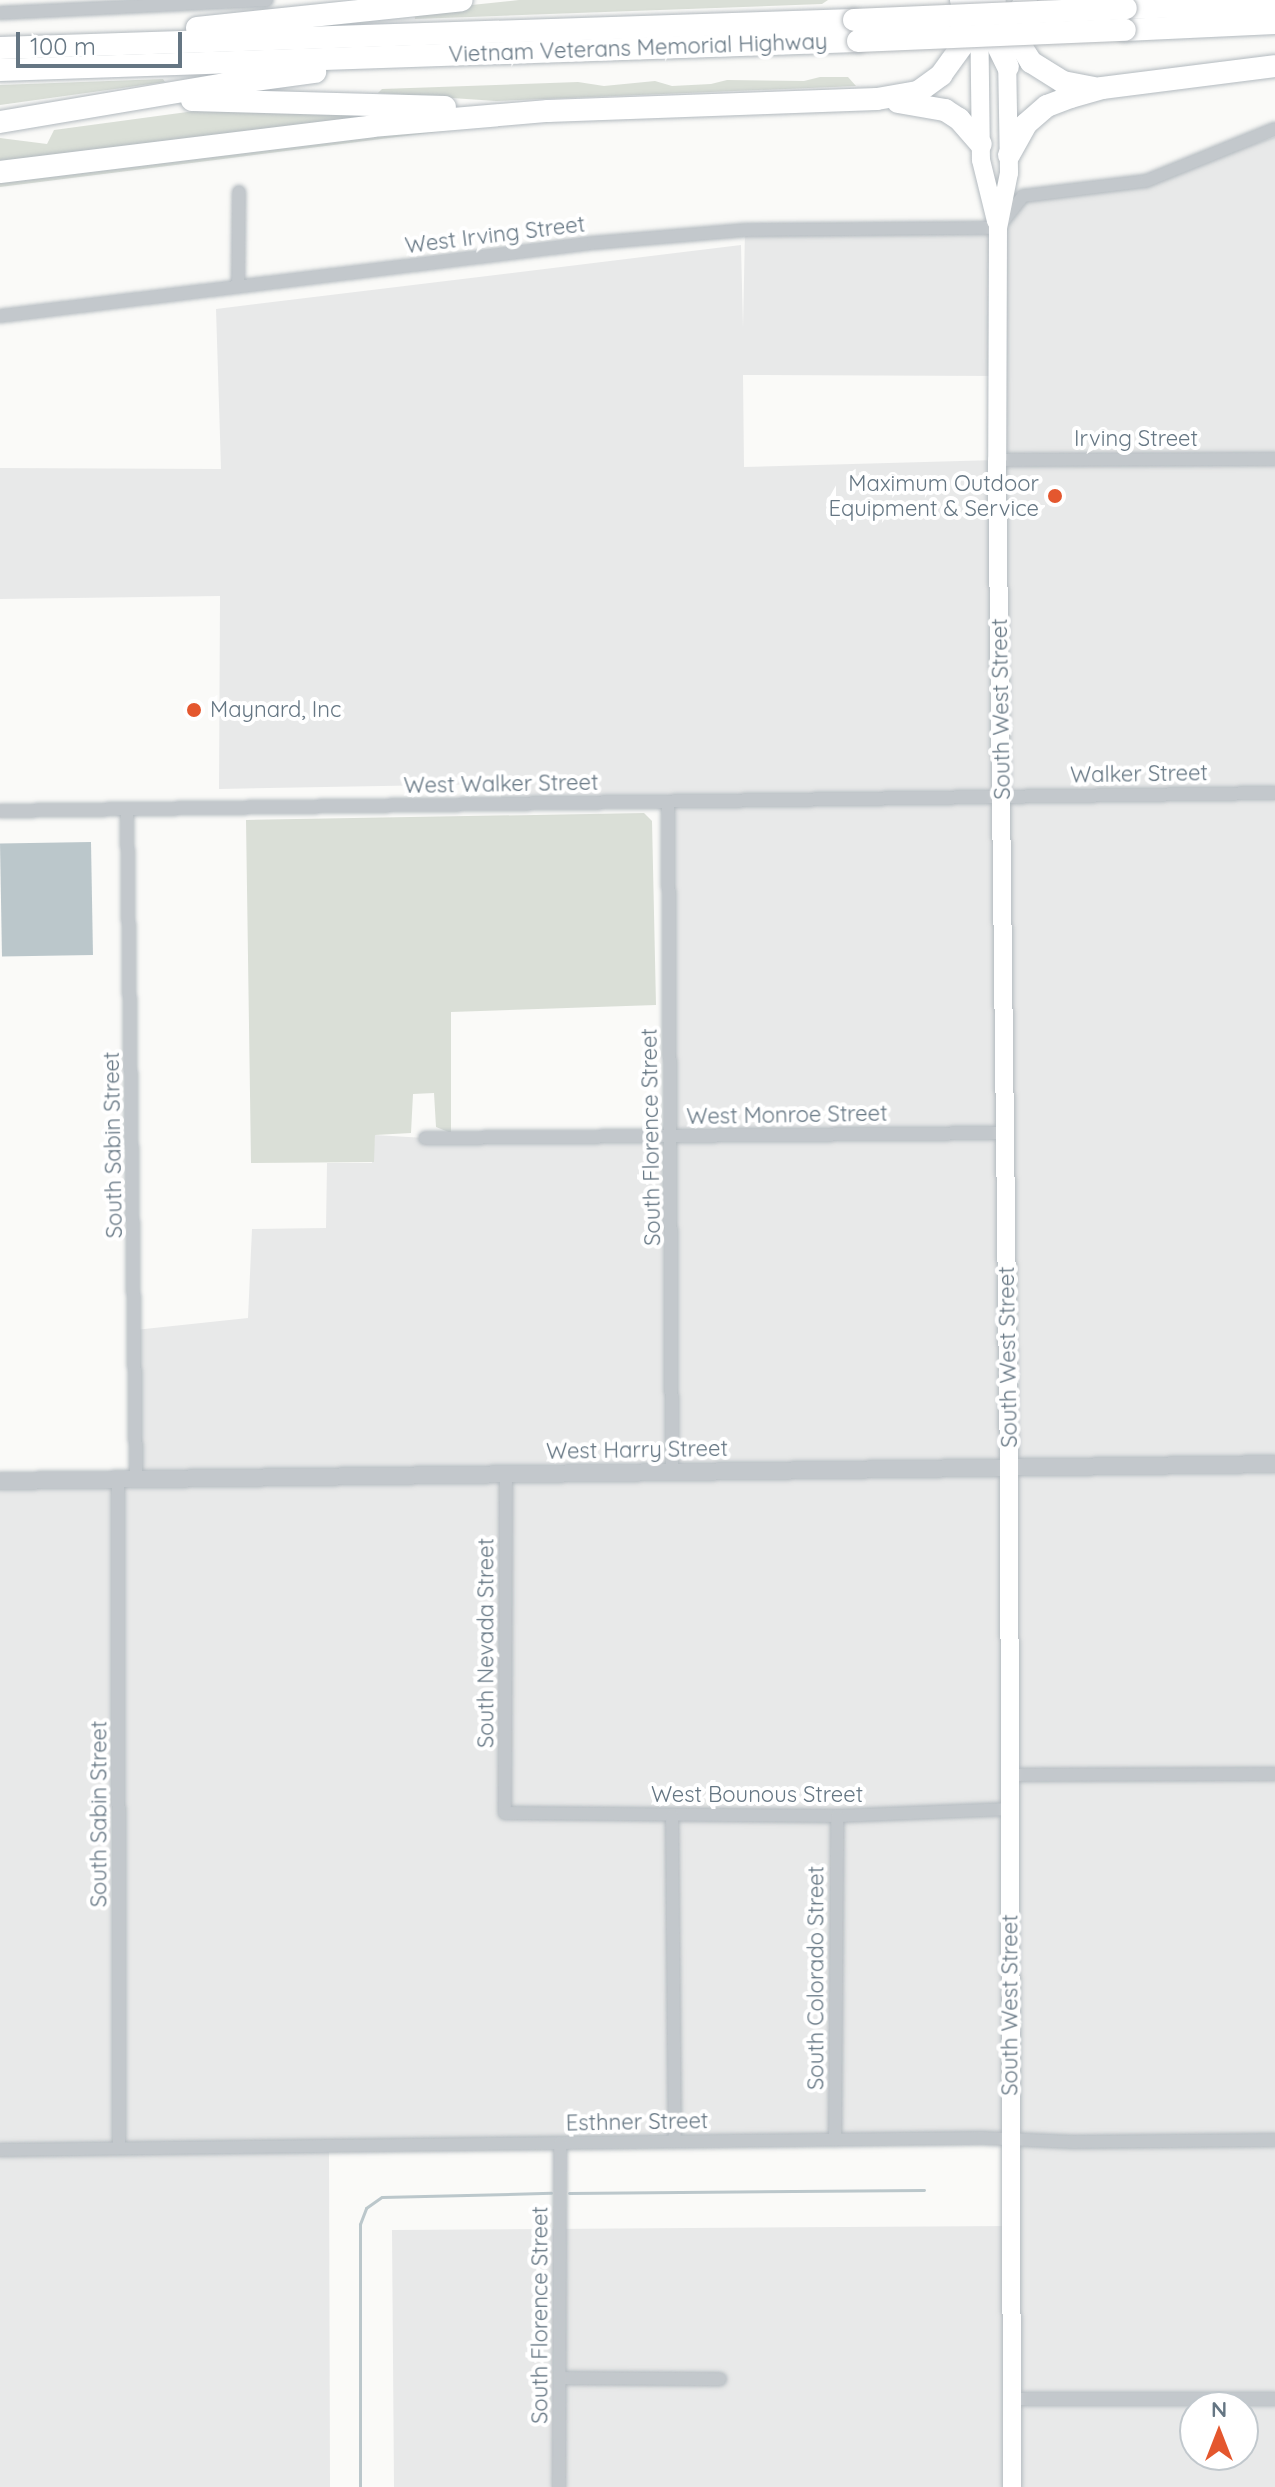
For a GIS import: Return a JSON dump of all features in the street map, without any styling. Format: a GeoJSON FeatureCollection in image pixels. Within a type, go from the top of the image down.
{"type":"FeatureCollection","features":[{"type":"Feature","properties":{"kind":"highway"},"geometry":{"type":"LineString","coordinates":[[140,43],[186,29],[462,0]]}},
{"type":"Feature","properties":{"kind":"highway"},"geometry":{"type":"LineString","coordinates":[[959,0],[996,13],[1019,11],[1016,29],[1021,46],[1031,62]]}},
{"type":"Feature","properties":{"kind":"highway"},"geometry":{"type":"LineString","coordinates":[[959,0],[970,52]]}},
{"type":"Feature","properties":{"kind":"highway","name":"Vietnam Veterans Memorial Highway"},"geometry":{"type":"LineString","coordinates":[[0,48],[856,30],[1125,19],[1275,3]]}},
{"type":"Feature","properties":{"kind":"highway"},"geometry":{"type":"LineString","coordinates":[[0,172],[372,126],[548,111],[877,99],[918,92],[928,86],[970,52],[996,13]]}},
{"type":"Feature","properties":{"kind":"highway"},"geometry":{"type":"LineString","coordinates":[[996,13],[1031,62],[1063,82],[1102,88]]}},
{"type":"Feature","properties":{"kind":"highway"},"geometry":{"type":"LineString","coordinates":[[996,13],[1008,67]]}},
{"type":"Feature","properties":{"kind":"highway","name":"Vietnam Veterans Memorial Highway"},"geometry":{"type":"LineString","coordinates":[[1125,19],[1275,23]]}},
{"type":"Feature","properties":{"kind":"highway","name":"Vietnam Veterans Memorial Highway"},"geometry":{"type":"LineString","coordinates":[[0,70],[688,47],[856,30]]}},
{"type":"Feature","properties":{"kind":"highway"},"geometry":{"type":"LineString","coordinates":[[0,122],[315,72],[688,47]]}},
{"type":"Feature","properties":{"kind":"highway"},"geometry":{"type":"LineString","coordinates":[[1009,155],[1026,124],[1047,106],[1102,88],[1275,66]]}},
{"type":"Feature","properties":{"kind":"highway"},"geometry":{"type":"LineString","coordinates":[[877,99],[945,110],[959,119],[981,144]]}},
{"type":"Feature","properties":{"kind":"highway"},"geometry":{"type":"LineString","coordinates":[[91,108],[228,100],[548,111]]}},
{"type":"Feature","properties":{"kind":"main road","name":"South West Street"},"geometry":{"type":"LineString","coordinates":[[970,52],[981,160],[998,228]]}},
{"type":"Feature","properties":{"kind":"main road","name":"South West Street"},"geometry":{"type":"LineString","coordinates":[[1008,67],[1009,173],[998,228],[997,460],[1009,1468],[1012,2487]]}},
{"type":"Feature","properties":{"kind":"street"},"geometry":{"type":"LineString","coordinates":[[0,13],[267,0]]}},
{"type":"Feature","properties":{"kind":"street"},"geometry":{"type":"LineString","coordinates":[[998,228],[1023,196],[1146,181],[1275,129]]}},
{"type":"Feature","properties":{"kind":"street"},"geometry":{"type":"LineString","coordinates":[[238,286],[239,192]]}},
{"type":"Feature","properties":{"kind":"street","name":"West Irving Street"},"geometry":{"type":"LineString","coordinates":[[0,316],[567,246],[745,230],[998,228]]}},
{"type":"Feature","properties":{"kind":"street","name":"Irving Street"},"geometry":{"type":"LineString","coordinates":[[997,460],[1275,459]]}},
{"type":"Feature","properties":{"kind":"street","name":"Walker Street"},"geometry":{"type":"LineString","coordinates":[[1002,796],[1275,793]]}},
{"type":"Feature","properties":{"kind":"street","name":"West Walker Street"},"geometry":{"type":"LineString","coordinates":[[0,811],[1002,796]]}},
{"type":"Feature","properties":{"kind":"street","name":"South Florence Street"},"geometry":{"type":"LineString","coordinates":[[668,802],[672,1471]]}},
{"type":"Feature","properties":{"kind":"street","name":"South Sabin Street"},"geometry":{"type":"LineString","coordinates":[[127,809],[136,1479]]}},
{"type":"Feature","properties":{"kind":"street","name":"West Monroe Street"},"geometry":{"type":"LineString","coordinates":[[425,1138],[1005,1133]]}},
{"type":"Feature","properties":{"kind":"street","name":"West Harry Street"},"geometry":{"type":"LineString","coordinates":[[0,1481],[1275,1464]]}},
{"type":"Feature","properties":{"kind":"street","name":"South Nevada Street"},"geometry":{"type":"LineString","coordinates":[[505,1813],[506,1474]]}},
{"type":"Feature","properties":{"kind":"street","name":"South Sabin Street"},"geometry":{"type":"LineString","coordinates":[[118,1480],[119,2148]]}},
{"type":"Feature","properties":{"kind":"street"},"geometry":{"type":"LineString","coordinates":[[1009,1775],[1275,1774]]}},
{"type":"Feature","properties":{"kind":"street","name":"West Bounous Street"},"geometry":{"type":"LineString","coordinates":[[505,1813],[837,1816],[1010,1809]]}},
{"type":"Feature","properties":{"kind":"street"},"geometry":{"type":"LineString","coordinates":[[672,1816],[675,2141]]}},
{"type":"Feature","properties":{"kind":"street","name":"South Colorado Street"},"geometry":{"type":"LineString","coordinates":[[835,2140],[837,1816]]}},
{"type":"Feature","properties":{"kind":"street","name":"Esthner Street"},"geometry":{"type":"LineString","coordinates":[[0,2150],[675,2141],[1275,2140]]}},
{"type":"Feature","properties":{"kind":"street","name":"South Florence Street"},"geometry":{"type":"LineString","coordinates":[[559,2487],[560,2143]]}},
{"type":"Feature","properties":{"kind":"street"},"geometry":{"type":"LineString","coordinates":[[560,2378],[720,2379]]}},
{"type":"Feature","properties":{"kind":"street"},"geometry":{"type":"LineString","coordinates":[[1011,2399],[1275,2399]]}},
{"type":"Feature","properties":{"kind":"shaded area"},"geometry":{"type":"Polygon","coordinates":[[[519,0],[828,0],[822,4],[415,19],[414,11],[519,0]]]}},
{"type":"Feature","properties":{"kind":"shaded area"},"geometry":{"type":"Polygon","coordinates":[[[820,77],[848,77],[856,86],[496,101],[378,93],[382,89],[578,82],[604,86],[655,81],[672,86],[727,80],[804,81],[820,77]]]}},
{"type":"Feature","properties":{"kind":"shaded area"},"geometry":{"type":"Polygon","coordinates":[[[163,79],[165,82],[0,105],[0,85],[163,79]]]}},
{"type":"Feature","properties":{"kind":"shaded area"},"geometry":{"type":"Polygon","coordinates":[[[202,110],[388,114],[0,166],[0,138],[47,144],[54,130],[202,110]]]}},
{"type":"Feature","properties":{"kind":"shaded area"},"geometry":{"type":"Polygon","coordinates":[[[547,118],[0,187],[0,180],[443,125],[547,118]]]}},
{"type":"Feature","properties":{"kind":"shaded area"},"geometry":{"type":"Polygon","coordinates":[[[1275,137],[1275,2487],[394,2487],[392,2230],[1009,2226],[1009,2139],[329,2147],[330,2487],[0,2487],[0,1482],[136,1480],[135,1330],[248,1318],[252,1229],[326,1228],[327,1163],[372,1163],[375,1135],[425,1138],[671,1136],[668,802],[504,804],[496,784],[219,789],[220,596],[0,599],[0,468],[221,469],[216,309],[741,245],[743,328],[745,230],[998,228],[1019,199],[1146,181],[1275,137]],[[743,375],[744,467],[997,460],[997,376],[743,375]]]}},
{"type":"Feature","properties":{"kind":"shaded area"},"geometry":{"type":"Polygon","coordinates":[[[644,813],[652,821],[656,1005],[451,1012],[451,1133],[436,1127],[434,1093],[413,1094],[411,1133],[375,1135],[374,1162],[251,1163],[246,820],[644,813]]]}},
{"type":"Feature","properties":{"kind":"shaded area"},"geometry":{"type":"Polygon","coordinates":[[[91,842],[93,955],[2,957],[0,844],[91,842]]]}},
{"type":"Feature","properties":{"kind":"waterway"},"geometry":{"type":"LineString","coordinates":[[569,2193],[924,2190]]}},
{"type":"Feature","properties":{"kind":"waterway"},"geometry":{"type":"LineString","coordinates":[[360,2487],[360,2224],[366,2208],[382,2197],[551,2193]]}},
{"type":"Feature","properties":{"kind":"place","name":"Maximum Outdoor Equipment & Service"},"geometry":{"type":"Point","coordinates":[1055,496]}},
{"type":"Feature","properties":{"kind":"place","name":"Maynard, Inc"},"geometry":{"type":"Point","coordinates":[194,710]}}]}
